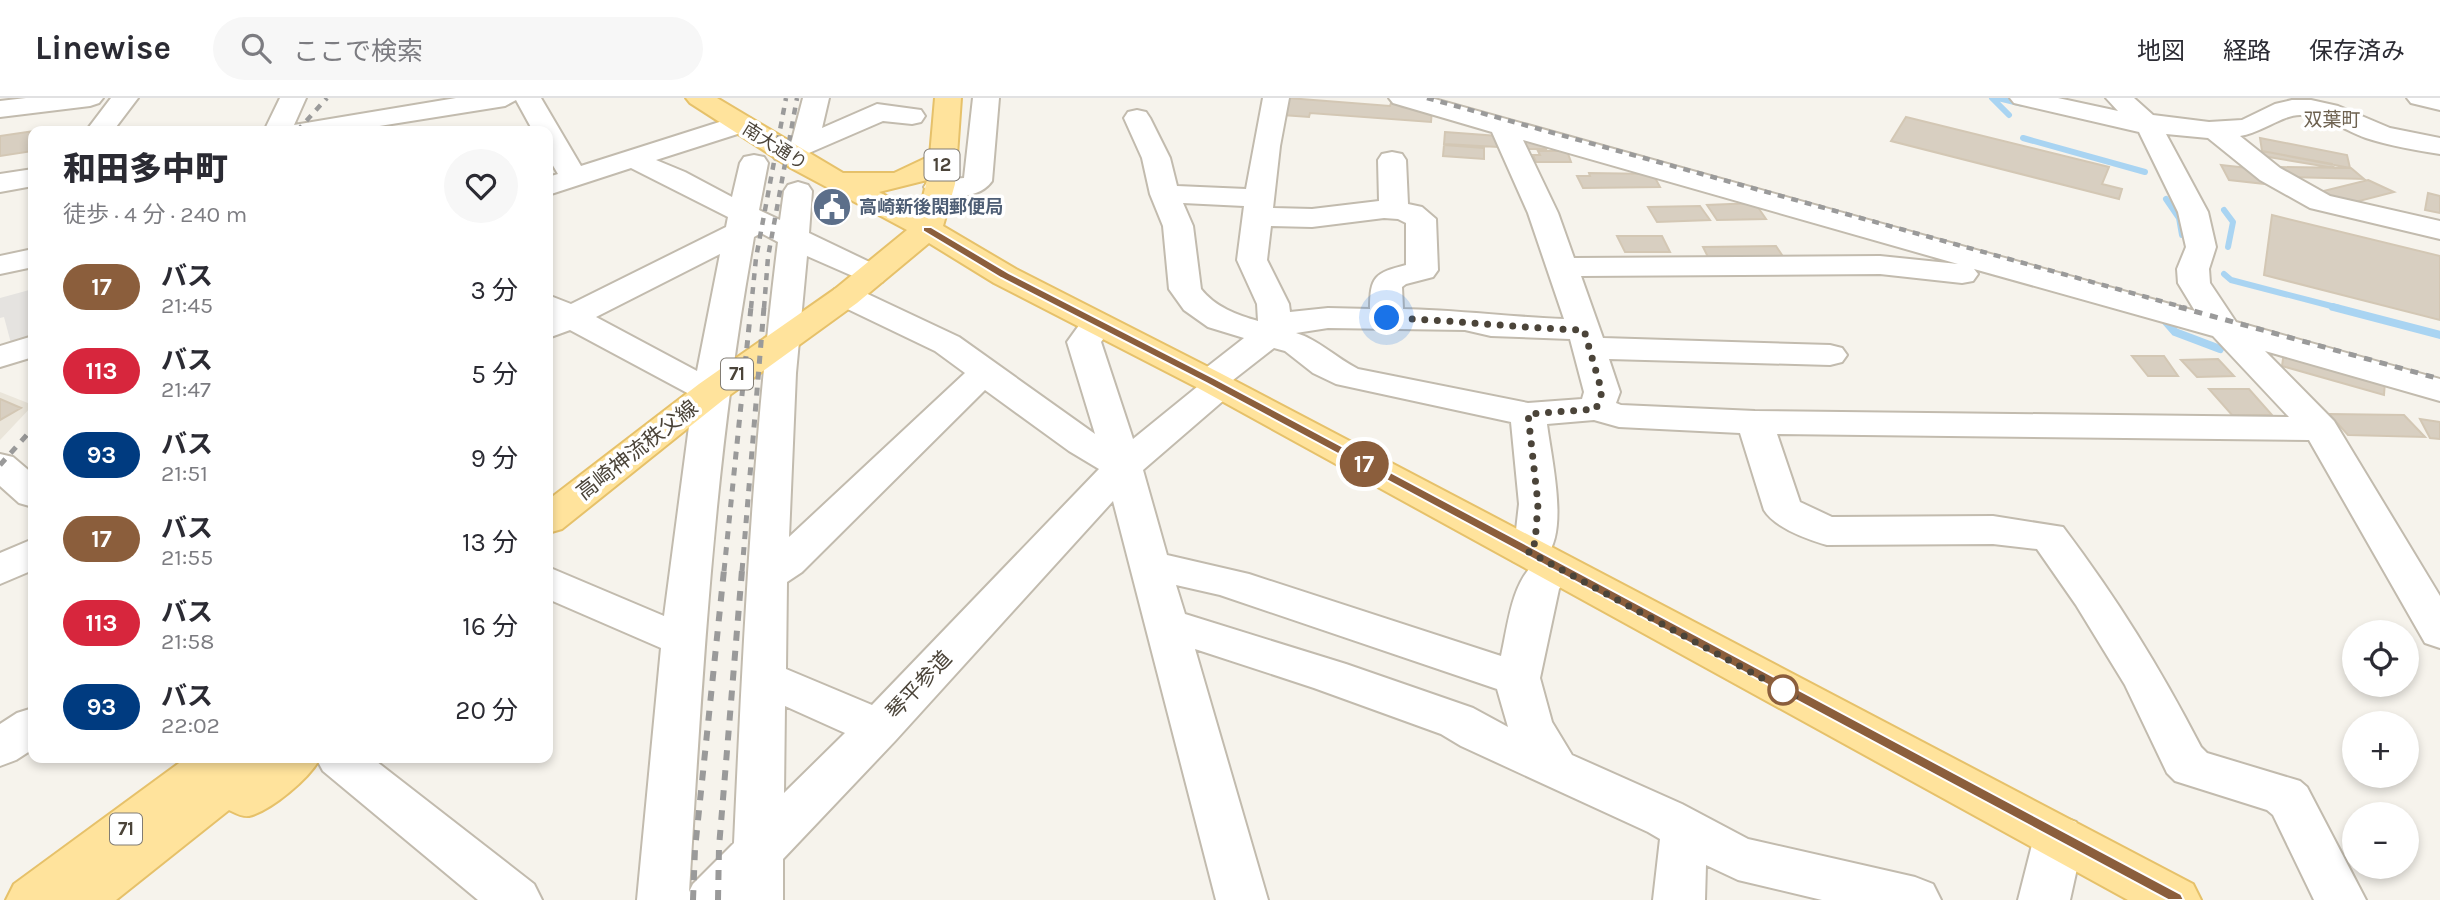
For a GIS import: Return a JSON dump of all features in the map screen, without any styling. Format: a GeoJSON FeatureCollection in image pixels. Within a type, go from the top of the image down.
{"type":"FeatureCollection","features":[{"type":"Feature","properties":{"kind":"main road","name":"南大通り"},"geometry":{"type":"LineString","coordinates":[[699,98],[740,115],[795,148],[828,178],[927,229],[1005,276],[1214,383],[2175,900]]}},
{"type":"Feature","properties":{"kind":"main road","name":"12"},"geometry":{"type":"LineString","coordinates":[[927,229],[933,219],[948,98]]}},
{"type":"Feature","properties":{"kind":"main road"},"geometry":{"type":"LineString","coordinates":[[828,178],[867,184],[891,184],[940,174]]}},
{"type":"Feature","properties":{"kind":"main road","name":"高崎神流秩父線"},"geometry":{"type":"LineString","coordinates":[[553,516],[711,392],[858,286],[927,229]]}},
{"type":"Feature","properties":{"kind":"main road","name":"71"},"geometry":{"type":"LineString","coordinates":[[0,898],[177,763]]}},
{"type":"Feature","properties":{"kind":"main road","name":"71"},"geometry":{"type":"LineString","coordinates":[[32,900],[213,763]]}},
{"type":"Feature","properties":{"kind":"main road","name":"71"},"geometry":{"type":"LineString","coordinates":[[78,900],[255,763]]}},
{"type":"Feature","properties":{"kind":"main road","name":"71"},"geometry":{"type":"LineString","coordinates":[[114,900],[291,763]]}},
{"type":"Feature","properties":{"kind":"street"},"geometry":{"type":"LineString","coordinates":[[0,108],[90,98]]}},
{"type":"Feature","properties":{"kind":"street"},"geometry":{"type":"LineString","coordinates":[[103,126],[125,98]]}},
{"type":"Feature","properties":{"kind":"street"},"geometry":{"type":"LineString","coordinates":[[279,126],[293,98]]}},
{"type":"Feature","properties":{"kind":"street"},"geometry":{"type":"LineString","coordinates":[[350,126],[391,107],[505,98]]}},
{"type":"Feature","properties":{"kind":"street"},"geometry":{"type":"LineString","coordinates":[[528,98],[543,126]]}},
{"type":"Feature","properties":{"kind":"street"},"geometry":{"type":"LineString","coordinates":[[795,148],[816,98]]}},
{"type":"Feature","properties":{"kind":"street"},"geometry":{"type":"LineString","coordinates":[[940,174],[971,186],[978,181],[986,98]]}},
{"type":"Feature","properties":{"kind":"street"},"geometry":{"type":"LineString","coordinates":[[1272,326],[1273,304],[1252,260],[1276,98]]}},
{"type":"Feature","properties":{"kind":"street"},"geometry":{"type":"LineString","coordinates":[[1402,98],[2021,272],[2235,341],[2440,390]]}},
{"type":"Feature","properties":{"kind":"street"},"geometry":{"type":"LineString","coordinates":[[2023,98],[2147,124],[2214,129],[2249,127],[2276,110],[2307,107],[2332,111],[2390,137],[2440,146]]}},
{"type":"Feature","properties":{"kind":"street"},"geometry":{"type":"LineString","coordinates":[[2119,98],[2147,124],[2193,212],[2201,247],[2193,269],[2194,282],[2235,341],[2320,429],[2440,632]]}},
{"type":"Feature","properties":{"kind":"street"},"geometry":{"type":"LineString","coordinates":[[2420,98],[2440,102]]}},
{"type":"Feature","properties":{"kind":"street"},"geometry":{"type":"LineString","coordinates":[[795,148],[868,119],[877,112],[912,116]]}},
{"type":"Feature","properties":{"kind":"street"},"geometry":{"type":"LineString","coordinates":[[553,184],[637,159],[740,115]]}},
{"type":"Feature","properties":{"kind":"street"},"geometry":{"type":"LineString","coordinates":[[1137,118],[1156,158],[1164,194],[1178,226],[1185,289],[1195,303],[1220,320],[1272,326],[1328,318],[1465,320],[1586,339],[1830,355]]}},
{"type":"Feature","properties":{"kind":"street"},"geometry":{"type":"LineString","coordinates":[[1506,127],[1505,132],[1542,212],[1586,339],[1602,392],[1596,409]]}},
{"type":"Feature","properties":{"kind":"street"},"geometry":{"type":"LineString","coordinates":[[2214,129],[2270,174],[2320,202],[2440,230]]}},
{"type":"Feature","properties":{"kind":"street"},"geometry":{"type":"LineString","coordinates":[[553,143],[574,177]]}},
{"type":"Feature","properties":{"kind":"street"},"geometry":{"type":"LineString","coordinates":[[637,159],[645,166],[675,178],[748,222],[794,237],[858,286],[990,374],[1082,443],[1123,467]]}},
{"type":"Feature","properties":{"kind":"street"},"geometry":{"type":"LineString","coordinates":[[1392,160],[1394,211]]}},
{"type":"Feature","properties":{"kind":"street"},"geometry":{"type":"LineString","coordinates":[[663,900],[684,632],[711,392],[748,222],[754,163]]}},
{"type":"Feature","properties":{"kind":"street"},"geometry":{"type":"LineString","coordinates":[[0,183],[28,179]]}},
{"type":"Feature","properties":{"kind":"street"},"geometry":{"type":"LineString","coordinates":[[757,900],[767,574],[782,343],[798,191]]}},
{"type":"Feature","properties":{"kind":"street"},"geometry":{"type":"LineString","coordinates":[[1164,194],[1258,207],[1312,218],[1340,212],[1394,211],[1416,215],[1420,219],[1424,264],[1422,270],[1395,277],[1386,285],[1387,318]]}},
{"type":"Feature","properties":{"kind":"street"},"geometry":{"type":"LineString","coordinates":[[555,316],[748,222]]}},
{"type":"Feature","properties":{"kind":"street"},"geometry":{"type":"LineString","coordinates":[[0,265],[28,259]]}},
{"type":"Feature","properties":{"kind":"street"},"geometry":{"type":"LineString","coordinates":[[1562,267],[1880,265],[1970,275],[2015,277],[2021,272]]}},
{"type":"Feature","properties":{"kind":"street"},"geometry":{"type":"LineString","coordinates":[[555,316],[711,392]]}},
{"type":"Feature","properties":{"kind":"street"},"geometry":{"type":"LineString","coordinates":[[1097,324],[1084,342],[1168,625],[1242,900]]}},
{"type":"Feature","properties":{"kind":"street"},"geometry":{"type":"LineString","coordinates":[[1272,326],[1325,366],[1348,377],[1528,414],[1596,409],[1619,416],[1755,422],[2320,429]]}},
{"type":"Feature","properties":{"kind":"street","name":"琴平参道"},"geometry":{"type":"LineString","coordinates":[[711,900],[879,728],[1123,467],[1272,326]]}},
{"type":"Feature","properties":{"kind":"street"},"geometry":{"type":"LineString","coordinates":[[0,356],[28,348]]}},
{"type":"Feature","properties":{"kind":"street"},"geometry":{"type":"LineString","coordinates":[[767,574],[777,571],[788,562],[973,383],[990,374]]}},
{"type":"Feature","properties":{"kind":"street"},"geometry":{"type":"LineString","coordinates":[[1528,414],[1538,504],[1535,543],[1541,560],[1543,579],[1538,589],[1518,678],[1521,698],[1532,730],[1554,768]]}},
{"type":"Feature","properties":{"kind":"street"},"geometry":{"type":"LineString","coordinates":[[1755,422],[1783,510],[1827,531],[1993,530],[2049,537],[2091,594],[2144,679],[2184,760],[2192,767],[2283,795],[2290,801],[2340,900]]}},
{"type":"Feature","properties":{"kind":"street"},"geometry":{"type":"LineString","coordinates":[[0,466],[28,490]]}},
{"type":"Feature","properties":{"kind":"street"},"geometry":{"type":"LineString","coordinates":[[0,570],[28,556]]}},
{"type":"Feature","properties":{"kind":"street"},"geometry":{"type":"LineString","coordinates":[[1149,567],[1167,568],[1242,588],[1518,678]]}},
{"type":"Feature","properties":{"kind":"street"},"geometry":{"type":"LineString","coordinates":[[553,584],[662,633],[684,632]]}},
{"type":"Feature","properties":{"kind":"street"},"geometry":{"type":"LineString","coordinates":[[1168,625],[1330,676],[1457,721],[1477,733],[1665,818],[1738,858],[1914,900]]}},
{"type":"Feature","properties":{"kind":"street"},"geometry":{"type":"LineString","coordinates":[[762,683],[778,683],[879,728]]}},
{"type":"Feature","properties":{"kind":"street"},"geometry":{"type":"LineString","coordinates":[[0,747],[28,729]]}},
{"type":"Feature","properties":{"kind":"street"},"geometry":{"type":"LineString","coordinates":[[345,763],[516,900]]}},
{"type":"Feature","properties":{"kind":"street"},"geometry":{"type":"LineString","coordinates":[[1679,900],[1684,842],[1688,832]]}},
{"type":"Feature","properties":{"kind":"street"},"geometry":{"type":"LineString","coordinates":[[2044,900],[2059,837]]}},
{"type":"Feature","properties":{"kind":"shaded area"},"geometry":{"type":"Polygon","coordinates":[[[28,290],[28,342],[12,347],[4,317],[0,318],[0,298],[28,290]]]}},
{"type":"Feature","properties":{"kind":"shaded area"},"geometry":{"type":"Polygon","coordinates":[[[0,392],[28,403],[28,410],[0,440],[0,392]]]}},
{"type":"Feature","properties":{"kind":"building"},"geometry":{"type":"Polygon","coordinates":[[[1288,98],[1390,106],[1391,103],[1403,103],[1402,107],[1432,109],[1431,122],[1310,113],[1309,117],[1283,115],[1288,98]]]}},
{"type":"Feature","properties":{"kind":"building"},"geometry":{"type":"Polygon","coordinates":[[[1906,117],[2109,167],[2102,184],[2122,189],[2119,199],[1891,141],[1906,117]]]}},
{"type":"Feature","properties":{"kind":"building"},"geometry":{"type":"Polygon","coordinates":[[[28,132],[28,152],[0,156],[0,136],[28,132]]]}},
{"type":"Feature","properties":{"kind":"building"},"geometry":{"type":"Polygon","coordinates":[[[1445,132],[1498,136],[1498,147],[1444,144],[1445,132]]]}},
{"type":"Feature","properties":{"kind":"building"},"geometry":{"type":"Polygon","coordinates":[[[2260,138],[2347,155],[2350,168],[2262,151],[2260,138]]]}},
{"type":"Feature","properties":{"kind":"building"},"geometry":{"type":"Polygon","coordinates":[[[1515,140],[1543,141],[1546,149],[1517,149],[1515,140]]]}},
{"type":"Feature","properties":{"kind":"building"},"geometry":{"type":"Polygon","coordinates":[[[1444,145],[1484,148],[1484,159],[1443,156],[1444,145]]]}},
{"type":"Feature","properties":{"kind":"building"},"geometry":{"type":"Polygon","coordinates":[[[1538,151],[1567,151],[1571,162],[1536,162],[1533,155],[1540,155],[1538,151]]]}},
{"type":"Feature","properties":{"kind":"building"},"geometry":{"type":"Polygon","coordinates":[[[2262,151],[2332,164],[2334,168],[2262,156],[2262,151]]]}},
{"type":"Feature","properties":{"kind":"building"},"geometry":{"type":"Polygon","coordinates":[[[2221,165],[2257,169],[2265,184],[2229,180],[2221,165]]]}},
{"type":"Feature","properties":{"kind":"building"},"geometry":{"type":"Polygon","coordinates":[[[2277,167],[2351,168],[2364,179],[2288,177],[2277,167]]]}},
{"type":"Feature","properties":{"kind":"building"},"geometry":{"type":"Polygon","coordinates":[[[1589,173],[1653,174],[1660,187],[1583,188],[1577,176],[1590,176],[1589,173]]]}},
{"type":"Feature","properties":{"kind":"building"},"geometry":{"type":"Polygon","coordinates":[[[2368,180],[2394,192],[2336,207],[2311,194],[2368,180]]]}},
{"type":"Feature","properties":{"kind":"building"},"geometry":{"type":"Polygon","coordinates":[[[2428,193],[2440,196],[2440,213],[2425,210],[2428,193]]]}},
{"type":"Feature","properties":{"kind":"building"},"geometry":{"type":"Polygon","coordinates":[[[1755,203],[1766,219],[1717,220],[1707,205],[1755,203]]]}},
{"type":"Feature","properties":{"kind":"building"},"geometry":{"type":"Polygon","coordinates":[[[1700,206],[1710,220],[1657,222],[1648,207],[1700,206]]]}},
{"type":"Feature","properties":{"kind":"building"},"geometry":{"type":"Polygon","coordinates":[[[2272,215],[2440,256],[2440,320],[2264,275],[2272,215]]]}},
{"type":"Feature","properties":{"kind":"building"},"geometry":{"type":"Polygon","coordinates":[[[1617,236],[1662,236],[1670,252],[1625,252],[1617,236]]]}},
{"type":"Feature","properties":{"kind":"building"},"geometry":{"type":"Polygon","coordinates":[[[1776,246],[1786,261],[1711,263],[1703,247],[1776,246]]]}},
{"type":"Feature","properties":{"kind":"building"},"geometry":{"type":"Polygon","coordinates":[[[2284,352],[2385,381],[2384,395],[2282,366],[2284,352]]]}},
{"type":"Feature","properties":{"kind":"building"},"geometry":{"type":"Polygon","coordinates":[[[2132,356],[2164,356],[2178,376],[2148,376],[2132,356]]]}},
{"type":"Feature","properties":{"kind":"building"},"geometry":{"type":"Polygon","coordinates":[[[2218,359],[2234,376],[2197,377],[2181,360],[2218,359]]]}},
{"type":"Feature","properties":{"kind":"building"},"geometry":{"type":"Polygon","coordinates":[[[2209,389],[2249,389],[2272,415],[2232,415],[2209,389]]]}},
{"type":"Feature","properties":{"kind":"building"},"geometry":{"type":"Polygon","coordinates":[[[0,399],[21,408],[0,420],[0,399]]]}},
{"type":"Feature","properties":{"kind":"building"},"geometry":{"type":"Polygon","coordinates":[[[2329,414],[2404,415],[2425,437],[2348,435],[2329,414]]]}},
{"type":"Feature","properties":{"kind":"building"},"geometry":{"type":"Polygon","coordinates":[[[2420,419],[2440,422],[2440,439],[2430,438],[2420,419]]]}},
{"type":"Feature","properties":{"kind":"waterway"},"geometry":{"type":"LineString","coordinates":[[1992,98],[2009,115]]}},
{"type":"Feature","properties":{"kind":"waterway"},"geometry":{"type":"LineString","coordinates":[[1998,98],[2023,104]]}},
{"type":"Feature","properties":{"kind":"waterway"},"geometry":{"type":"LineString","coordinates":[[2023,138],[2145,172]]}},
{"type":"Feature","properties":{"kind":"waterway"},"geometry":{"type":"LineString","coordinates":[[2166,199],[2179,218],[2182,235]]}},
{"type":"Feature","properties":{"kind":"waterway"},"geometry":{"type":"LineString","coordinates":[[2224,210],[2233,222],[2228,247]]}},
{"type":"Feature","properties":{"kind":"waterway"},"geometry":{"type":"LineString","coordinates":[[2224,274],[2231,280],[2339,308]]}},
{"type":"Feature","properties":{"kind":"waterway"},"geometry":{"type":"LineString","coordinates":[[2333,307],[2440,335]]}},
{"type":"Feature","properties":{"kind":"waterway"},"geometry":{"type":"LineString","coordinates":[[2161,316],[2175,332],[2220,349]]}},
{"type":"Feature","properties":{"kind":"railway"},"geometry":{"type":"LineString","coordinates":[[302,126],[327,98]]}},
{"type":"Feature","properties":{"kind":"railway"},"geometry":{"type":"LineString","coordinates":[[751,308],[756,258],[786,98]]}},
{"type":"Feature","properties":{"kind":"railway"},"geometry":{"type":"LineString","coordinates":[[764,308],[768,257],[797,98]]}},
{"type":"Feature","properties":{"kind":"railway"},"geometry":{"type":"LineString","coordinates":[[1427,98],[2186,308]]}},
{"type":"Feature","properties":{"kind":"railway"},"geometry":{"type":"LineString","coordinates":[[724,571],[751,307]]}},
{"type":"Feature","properties":{"kind":"railway"},"geometry":{"type":"LineString","coordinates":[[742,571],[764,307]]}},
{"type":"Feature","properties":{"kind":"railway"},"geometry":{"type":"LineString","coordinates":[[2179,307],[2440,379]]}},
{"type":"Feature","properties":{"kind":"railway"},"geometry":{"type":"LineString","coordinates":[[0,465],[28,434]]}},
{"type":"Feature","properties":{"kind":"railway"},"geometry":{"type":"LineString","coordinates":[[693,900],[695,849],[724,570]]}},
{"type":"Feature","properties":{"kind":"railway"},"geometry":{"type":"LineString","coordinates":[[718,900],[719,847],[742,570]]}},
{"type":"Feature","properties":{"kind":"bus line","name":"17"},"geometry":{"type":"LineString","coordinates":[[927,229],[1005,276],[1210,381],[2175,900]]}},
{"type":"Feature","properties":{"kind":"place","name":"高崎新後閑郵便局"},"geometry":{"type":"Point","coordinates":[832,207]}},
{"type":"Feature","properties":{"kind":"district","name":"双葉町"},"geometry":{"type":"Point","coordinates":[2332,120]}},
{"type":"Feature","properties":{"kind":"route"},"geometry":{"type":"LineString","coordinates":[[1387,318],[1465,320],[1491,326],[1584,330],[1602,392],[1596,409],[1528,414],[1538,504],[1535,543],[1527,551],[1795,696],[1783,690]]}}]}
